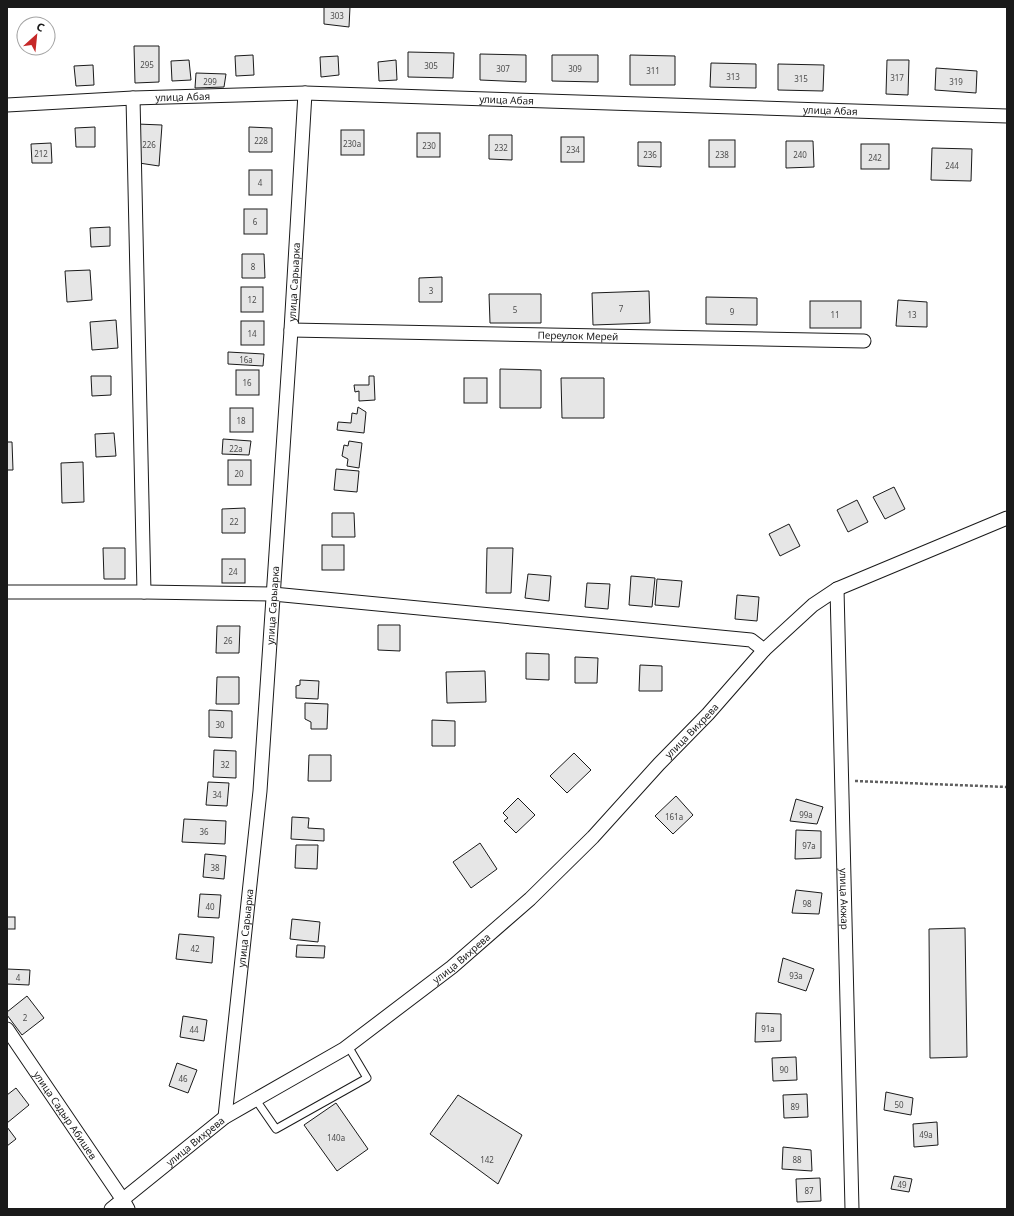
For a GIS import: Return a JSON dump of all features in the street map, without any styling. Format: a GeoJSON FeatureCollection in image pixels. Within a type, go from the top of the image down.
{"type":"FeatureCollection","features":[{"type":"Feature","properties":{"kind":"street","name":"улица Абая"},"geometry":{"type":"LineString","coordinates":[[7,105],[133,98],[305,93],[1007,116]]}},
{"type":"Feature","properties":{"kind":"street","name":"улица Сарыарка"},"geometry":{"type":"LineString","coordinates":[[225,1118],[260,791],[272,594],[291,330],[305,93]]}},
{"type":"Feature","properties":{"kind":"street"},"geometry":{"type":"LineString","coordinates":[[133,98],[144,592]]}},
{"type":"Feature","properties":{"kind":"street","name":"Переулок Мерей"},"geometry":{"type":"LineString","coordinates":[[291,330],[864,341]]}},
{"type":"Feature","properties":{"kind":"street","name":"улица Вихрева"},"geometry":{"type":"LineString","coordinates":[[111,1209],[125,1205],[225,1118],[348,1046],[452,967],[530,899],[593,837],[659,764],[708,714],[764,650],[813,605],[837,589],[1007,518]]}},
{"type":"Feature","properties":{"kind":"street","name":"улица Акжар"},"geometry":{"type":"LineString","coordinates":[[837,589],[843,780],[852,1209]]}},
{"type":"Feature","properties":{"kind":"street"},"geometry":{"type":"LineString","coordinates":[[7,592],[272,594],[751,640],[764,650]]}},
{"type":"Feature","properties":{"kind":"street","name":"улица Садыр Абишев"},"geometry":{"type":"LineString","coordinates":[[7,1029],[125,1205]]}},
{"type":"Feature","properties":{"kind":"lane"},"geometry":{"type":"LineString","coordinates":[[256,1100],[276,1128],[367,1078],[348,1046]]}},
{"type":"Feature","properties":{"kind":"path"},"geometry":{"type":"LineString","coordinates":[[843,780],[1007,787]]}},
{"type":"Feature","properties":{"kind":"building"},"geometry":{"type":"Polygon","coordinates":[[[324,7],[350,7],[349,27],[324,24],[324,7]]]}},
{"type":"Feature","properties":{"kind":"building"},"geometry":{"type":"Polygon","coordinates":[[[134,46],[159,46],[159,82],[135,83],[134,46]]]}},
{"type":"Feature","properties":{"kind":"building"},"geometry":{"type":"Polygon","coordinates":[[[408,52],[454,53],[453,78],[408,77],[408,52]]]}},
{"type":"Feature","properties":{"kind":"building"},"geometry":{"type":"Polygon","coordinates":[[[480,54],[526,55],[526,82],[480,80],[480,54]]]}},
{"type":"Feature","properties":{"kind":"building"},"geometry":{"type":"Polygon","coordinates":[[[253,55],[254,75],[236,76],[235,56],[253,55]]]}},
{"type":"Feature","properties":{"kind":"building"},"geometry":{"type":"Polygon","coordinates":[[[552,55],[598,55],[598,82],[552,81],[552,55]]]}},
{"type":"Feature","properties":{"kind":"building"},"geometry":{"type":"Polygon","coordinates":[[[630,55],[675,56],[675,85],[630,85],[630,55]]]}},
{"type":"Feature","properties":{"kind":"building"},"geometry":{"type":"Polygon","coordinates":[[[338,56],[339,75],[321,77],[320,57],[338,56]]]}},
{"type":"Feature","properties":{"kind":"building"},"geometry":{"type":"Polygon","coordinates":[[[189,60],[191,80],[172,81],[171,61],[189,60]]]}},
{"type":"Feature","properties":{"kind":"building"},"geometry":{"type":"Polygon","coordinates":[[[396,60],[397,80],[379,81],[378,62],[396,60]]]}},
{"type":"Feature","properties":{"kind":"building"},"geometry":{"type":"Polygon","coordinates":[[[887,60],[909,60],[908,95],[886,94],[887,60]]]}},
{"type":"Feature","properties":{"kind":"building"},"geometry":{"type":"Polygon","coordinates":[[[711,63],[756,64],[756,88],[710,87],[711,63]]]}},
{"type":"Feature","properties":{"kind":"building"},"geometry":{"type":"Polygon","coordinates":[[[778,64],[824,65],[823,91],[778,90],[778,64]]]}},
{"type":"Feature","properties":{"kind":"building"},"geometry":{"type":"Polygon","coordinates":[[[93,65],[94,85],[76,86],[74,66],[93,65]]]}},
{"type":"Feature","properties":{"kind":"building"},"geometry":{"type":"Polygon","coordinates":[[[936,68],[977,71],[976,93],[935,90],[936,68]]]}},
{"type":"Feature","properties":{"kind":"building"},"geometry":{"type":"Polygon","coordinates":[[[196,73],[226,74],[224,87],[195,88],[196,73]]]}},
{"type":"Feature","properties":{"kind":"building"},"geometry":{"type":"Polygon","coordinates":[[[137,124],[162,125],[159,166],[139,163],[137,124]]]}},
{"type":"Feature","properties":{"kind":"building"},"geometry":{"type":"Polygon","coordinates":[[[95,127],[95,147],[76,147],[75,128],[95,127]]]}},
{"type":"Feature","properties":{"kind":"building"},"geometry":{"type":"Polygon","coordinates":[[[249,127],[272,128],[272,152],[249,152],[249,127]]]}},
{"type":"Feature","properties":{"kind":"building"},"geometry":{"type":"Polygon","coordinates":[[[341,130],[364,130],[364,155],[341,155],[341,130]]]}},
{"type":"Feature","properties":{"kind":"building"},"geometry":{"type":"Polygon","coordinates":[[[417,133],[440,133],[440,157],[417,157],[417,133]]]}},
{"type":"Feature","properties":{"kind":"building"},"geometry":{"type":"Polygon","coordinates":[[[489,135],[512,135],[512,160],[489,159],[489,135]]]}},
{"type":"Feature","properties":{"kind":"building"},"geometry":{"type":"Polygon","coordinates":[[[561,137],[584,137],[584,162],[561,162],[561,137]]]}},
{"type":"Feature","properties":{"kind":"building"},"geometry":{"type":"Polygon","coordinates":[[[709,140],[735,140],[735,167],[709,167],[709,140]]]}},
{"type":"Feature","properties":{"kind":"building"},"geometry":{"type":"Polygon","coordinates":[[[786,141],[813,141],[814,167],[786,168],[786,141]]]}},
{"type":"Feature","properties":{"kind":"building"},"geometry":{"type":"Polygon","coordinates":[[[638,142],[661,142],[661,167],[638,166],[638,142]]]}},
{"type":"Feature","properties":{"kind":"building"},"geometry":{"type":"Polygon","coordinates":[[[51,143],[52,163],[32,163],[31,144],[51,143]]]}},
{"type":"Feature","properties":{"kind":"building"},"geometry":{"type":"Polygon","coordinates":[[[861,144],[889,144],[889,169],[861,169],[861,144]]]}},
{"type":"Feature","properties":{"kind":"building"},"geometry":{"type":"Polygon","coordinates":[[[932,148],[972,149],[971,181],[931,180],[932,148]]]}},
{"type":"Feature","properties":{"kind":"building"},"geometry":{"type":"Polygon","coordinates":[[[249,170],[272,170],[272,195],[249,195],[249,170]]]}},
{"type":"Feature","properties":{"kind":"building"},"geometry":{"type":"Polygon","coordinates":[[[244,209],[267,209],[267,234],[244,234],[244,209]]]}},
{"type":"Feature","properties":{"kind":"building"},"geometry":{"type":"Polygon","coordinates":[[[110,227],[110,246],[91,247],[90,228],[110,227]]]}},
{"type":"Feature","properties":{"kind":"building"},"geometry":{"type":"Polygon","coordinates":[[[242,254],[264,254],[265,278],[242,278],[242,254]]]}},
{"type":"Feature","properties":{"kind":"building"},"geometry":{"type":"Polygon","coordinates":[[[90,270],[92,300],[67,302],[65,271],[90,270]]]}},
{"type":"Feature","properties":{"kind":"building"},"geometry":{"type":"Polygon","coordinates":[[[442,277],[442,302],[419,302],[419,278],[442,277]]]}},
{"type":"Feature","properties":{"kind":"building"},"geometry":{"type":"Polygon","coordinates":[[[241,287],[263,287],[263,312],[241,312],[241,287]]]}},
{"type":"Feature","properties":{"kind":"building"},"geometry":{"type":"Polygon","coordinates":[[[649,291],[650,323],[593,325],[592,293],[649,291]]]}},
{"type":"Feature","properties":{"kind":"building"},"geometry":{"type":"Polygon","coordinates":[[[489,294],[541,294],[541,323],[490,323],[489,294]]]}},
{"type":"Feature","properties":{"kind":"building"},"geometry":{"type":"Polygon","coordinates":[[[706,297],[757,298],[757,325],[706,324],[706,297]]]}},
{"type":"Feature","properties":{"kind":"building"},"geometry":{"type":"Polygon","coordinates":[[[898,300],[927,302],[927,327],[896,326],[898,300]]]}},
{"type":"Feature","properties":{"kind":"building"},"geometry":{"type":"Polygon","coordinates":[[[810,301],[861,301],[861,328],[810,328],[810,301]]]}},
{"type":"Feature","properties":{"kind":"building"},"geometry":{"type":"Polygon","coordinates":[[[116,320],[118,348],[92,350],[90,322],[116,320]]]}},
{"type":"Feature","properties":{"kind":"building"},"geometry":{"type":"Polygon","coordinates":[[[241,321],[264,321],[264,345],[241,345],[241,321]]]}},
{"type":"Feature","properties":{"kind":"building"},"geometry":{"type":"Polygon","coordinates":[[[228,352],[264,354],[263,366],[228,364],[228,352]]]}},
{"type":"Feature","properties":{"kind":"building"},"geometry":{"type":"Polygon","coordinates":[[[500,369],[541,370],[541,408],[500,408],[500,369]]]}},
{"type":"Feature","properties":{"kind":"building"},"geometry":{"type":"Polygon","coordinates":[[[236,370],[259,370],[259,395],[236,395],[236,370]]]}},
{"type":"Feature","properties":{"kind":"building"},"geometry":{"type":"Polygon","coordinates":[[[91,376],[111,376],[111,395],[92,396],[91,376]]]}},
{"type":"Feature","properties":{"kind":"building"},"geometry":{"type":"Polygon","coordinates":[[[369,376],[374,376],[375,400],[359,401],[359,391],[355,392],[354,385],[369,385],[369,376]]]}},
{"type":"Feature","properties":{"kind":"building"},"geometry":{"type":"Polygon","coordinates":[[[464,378],[487,378],[487,403],[464,403],[464,378]]]}},
{"type":"Feature","properties":{"kind":"building"},"geometry":{"type":"Polygon","coordinates":[[[561,378],[604,378],[604,418],[562,418],[561,378]]]}},
{"type":"Feature","properties":{"kind":"building"},"geometry":{"type":"Polygon","coordinates":[[[358,407],[366,412],[364,433],[337,430],[338,422],[351,423],[352,413],[357,414],[358,407]]]}},
{"type":"Feature","properties":{"kind":"building"},"geometry":{"type":"Polygon","coordinates":[[[230,408],[253,408],[253,432],[230,432],[230,408]]]}},
{"type":"Feature","properties":{"kind":"building"},"geometry":{"type":"Polygon","coordinates":[[[114,433],[116,456],[96,457],[95,434],[114,433]]]}},
{"type":"Feature","properties":{"kind":"building"},"geometry":{"type":"Polygon","coordinates":[[[223,439],[251,441],[249,455],[222,454],[223,439]]]}},
{"type":"Feature","properties":{"kind":"building"},"geometry":{"type":"Polygon","coordinates":[[[349,441],[362,443],[359,468],[347,466],[348,459],[342,456],[344,445],[348,446],[349,441]]]}},
{"type":"Feature","properties":{"kind":"building"},"geometry":{"type":"Polygon","coordinates":[[[7,442],[12,442],[13,470],[7,470],[7,442]]]}},
{"type":"Feature","properties":{"kind":"building"},"geometry":{"type":"Polygon","coordinates":[[[228,460],[251,460],[251,485],[228,485],[228,460]]]}},
{"type":"Feature","properties":{"kind":"building"},"geometry":{"type":"Polygon","coordinates":[[[83,462],[84,502],[62,503],[61,463],[83,462]]]}},
{"type":"Feature","properties":{"kind":"building"},"geometry":{"type":"Polygon","coordinates":[[[336,469],[359,471],[357,492],[334,490],[336,469]]]}},
{"type":"Feature","properties":{"kind":"building"},"geometry":{"type":"Polygon","coordinates":[[[894,487],[905,509],[885,519],[873,497],[894,487]]]}},
{"type":"Feature","properties":{"kind":"building"},"geometry":{"type":"Polygon","coordinates":[[[857,500],[868,522],[848,532],[837,510],[857,500]]]}},
{"type":"Feature","properties":{"kind":"building"},"geometry":{"type":"Polygon","coordinates":[[[245,508],[245,533],[222,533],[222,509],[245,508]]]}},
{"type":"Feature","properties":{"kind":"building"},"geometry":{"type":"Polygon","coordinates":[[[332,513],[354,513],[355,537],[332,537],[332,513]]]}},
{"type":"Feature","properties":{"kind":"building"},"geometry":{"type":"Polygon","coordinates":[[[789,524],[800,546],[780,556],[769,534],[789,524]]]}},
{"type":"Feature","properties":{"kind":"building"},"geometry":{"type":"Polygon","coordinates":[[[322,545],[344,545],[344,570],[322,570],[322,545]]]}},
{"type":"Feature","properties":{"kind":"building"},"geometry":{"type":"Polygon","coordinates":[[[103,548],[125,548],[125,579],[104,579],[103,548]]]}},
{"type":"Feature","properties":{"kind":"building"},"geometry":{"type":"Polygon","coordinates":[[[487,548],[513,548],[511,593],[486,593],[487,548]]]}},
{"type":"Feature","properties":{"kind":"building"},"geometry":{"type":"Polygon","coordinates":[[[222,559],[245,559],[245,583],[222,583],[222,559]]]}},
{"type":"Feature","properties":{"kind":"building"},"geometry":{"type":"Polygon","coordinates":[[[528,574],[551,576],[549,601],[525,598],[528,574]]]}},
{"type":"Feature","properties":{"kind":"building"},"geometry":{"type":"Polygon","coordinates":[[[631,576],[655,578],[652,607],[629,605],[631,576]]]}},
{"type":"Feature","properties":{"kind":"building"},"geometry":{"type":"Polygon","coordinates":[[[657,579],[682,581],[679,607],[655,605],[657,579]]]}},
{"type":"Feature","properties":{"kind":"building"},"geometry":{"type":"Polygon","coordinates":[[[587,583],[610,584],[608,609],[585,607],[587,583]]]}},
{"type":"Feature","properties":{"kind":"building"},"geometry":{"type":"Polygon","coordinates":[[[737,595],[759,597],[757,621],[735,619],[737,595]]]}},
{"type":"Feature","properties":{"kind":"building"},"geometry":{"type":"Polygon","coordinates":[[[378,625],[400,625],[400,651],[378,650],[378,625]]]}},
{"type":"Feature","properties":{"kind":"building"},"geometry":{"type":"Polygon","coordinates":[[[217,626],[240,626],[239,653],[216,653],[217,626]]]}},
{"type":"Feature","properties":{"kind":"building"},"geometry":{"type":"Polygon","coordinates":[[[526,653],[549,654],[549,680],[526,679],[526,653]]]}},
{"type":"Feature","properties":{"kind":"building"},"geometry":{"type":"Polygon","coordinates":[[[575,657],[598,658],[597,683],[575,683],[575,657]]]}},
{"type":"Feature","properties":{"kind":"building"},"geometry":{"type":"Polygon","coordinates":[[[640,665],[662,666],[662,691],[639,691],[640,665]]]}},
{"type":"Feature","properties":{"kind":"building"},"geometry":{"type":"Polygon","coordinates":[[[485,671],[486,702],[447,703],[446,672],[485,671]]]}},
{"type":"Feature","properties":{"kind":"building"},"geometry":{"type":"Polygon","coordinates":[[[217,677],[239,677],[239,704],[216,704],[217,677]]]}},
{"type":"Feature","properties":{"kind":"building"},"geometry":{"type":"Polygon","coordinates":[[[300,680],[319,681],[318,699],[296,698],[296,686],[300,685],[300,680]]]}},
{"type":"Feature","properties":{"kind":"building"},"geometry":{"type":"Polygon","coordinates":[[[305,703],[328,704],[327,729],[311,729],[311,722],[305,719],[305,703]]]}},
{"type":"Feature","properties":{"kind":"building"},"geometry":{"type":"Polygon","coordinates":[[[209,710],[232,711],[232,738],[209,737],[209,710]]]}},
{"type":"Feature","properties":{"kind":"building"},"geometry":{"type":"Polygon","coordinates":[[[432,720],[455,721],[455,746],[432,746],[432,720]]]}},
{"type":"Feature","properties":{"kind":"building"},"geometry":{"type":"Polygon","coordinates":[[[214,750],[236,751],[236,778],[213,777],[214,750]]]}},
{"type":"Feature","properties":{"kind":"building"},"geometry":{"type":"Polygon","coordinates":[[[574,753],[591,770],[567,793],[550,776],[574,753]]]}},
{"type":"Feature","properties":{"kind":"building"},"geometry":{"type":"Polygon","coordinates":[[[309,755],[331,755],[331,781],[308,781],[309,755]]]}},
{"type":"Feature","properties":{"kind":"building"},"geometry":{"type":"Polygon","coordinates":[[[208,782],[229,783],[227,806],[206,805],[208,782]]]}},
{"type":"Feature","properties":{"kind":"building"},"geometry":{"type":"Polygon","coordinates":[[[676,796],[693,815],[673,834],[655,816],[676,796]]]}},
{"type":"Feature","properties":{"kind":"building"},"geometry":{"type":"Polygon","coordinates":[[[518,798],[535,815],[516,833],[504,821],[508,818],[503,813],[518,798]]]}},
{"type":"Feature","properties":{"kind":"building"},"geometry":{"type":"Polygon","coordinates":[[[796,799],[823,807],[817,824],[790,821],[796,799]]]}},
{"type":"Feature","properties":{"kind":"building"},"geometry":{"type":"Polygon","coordinates":[[[292,817],[309,818],[308,828],[324,829],[324,841],[291,839],[292,817]]]}},
{"type":"Feature","properties":{"kind":"building"},"geometry":{"type":"Polygon","coordinates":[[[184,819],[226,821],[225,844],[182,842],[184,819]]]}},
{"type":"Feature","properties":{"kind":"building"},"geometry":{"type":"Polygon","coordinates":[[[796,830],[821,831],[821,858],[795,859],[796,830]]]}},
{"type":"Feature","properties":{"kind":"building"},"geometry":{"type":"Polygon","coordinates":[[[480,843],[497,869],[471,888],[453,862],[480,843]]]}},
{"type":"Feature","properties":{"kind":"building"},"geometry":{"type":"Polygon","coordinates":[[[296,845],[318,845],[317,869],[295,868],[296,845]]]}},
{"type":"Feature","properties":{"kind":"building"},"geometry":{"type":"Polygon","coordinates":[[[205,854],[226,856],[224,879],[203,877],[205,854]]]}},
{"type":"Feature","properties":{"kind":"building"},"geometry":{"type":"Polygon","coordinates":[[[796,890],[822,893],[819,914],[792,913],[796,890]]]}},
{"type":"Feature","properties":{"kind":"building"},"geometry":{"type":"Polygon","coordinates":[[[200,894],[221,895],[219,918],[198,917],[200,894]]]}},
{"type":"Feature","properties":{"kind":"building"},"geometry":{"type":"Polygon","coordinates":[[[7,917],[15,917],[15,929],[7,929],[7,917]]]}},
{"type":"Feature","properties":{"kind":"building"},"geometry":{"type":"Polygon","coordinates":[[[292,919],[320,922],[318,942],[290,939],[292,919]]]}},
{"type":"Feature","properties":{"kind":"building"},"geometry":{"type":"Polygon","coordinates":[[[965,928],[967,1057],[930,1058],[929,929],[965,928]]]}},
{"type":"Feature","properties":{"kind":"building"},"geometry":{"type":"Polygon","coordinates":[[[179,934],[214,937],[212,963],[176,959],[179,934]]]}},
{"type":"Feature","properties":{"kind":"building"},"geometry":{"type":"Polygon","coordinates":[[[297,945],[325,946],[324,958],[296,957],[297,945]]]}},
{"type":"Feature","properties":{"kind":"building"},"geometry":{"type":"Polygon","coordinates":[[[783,958],[814,969],[806,991],[778,982],[783,958]]]}},
{"type":"Feature","properties":{"kind":"building"},"geometry":{"type":"Polygon","coordinates":[[[7,969],[30,970],[29,985],[7,984],[7,969]]]}},
{"type":"Feature","properties":{"kind":"building"},"geometry":{"type":"Polygon","coordinates":[[[27,996],[44,1018],[22,1035],[7,1015],[7,1012],[27,996]]]}},
{"type":"Feature","properties":{"kind":"building"},"geometry":{"type":"Polygon","coordinates":[[[756,1013],[781,1014],[781,1041],[755,1042],[756,1013]]]}},
{"type":"Feature","properties":{"kind":"building"},"geometry":{"type":"Polygon","coordinates":[[[183,1016],[207,1020],[204,1041],[180,1037],[183,1016]]]}},
{"type":"Feature","properties":{"kind":"building"},"geometry":{"type":"Polygon","coordinates":[[[796,1057],[797,1080],[773,1081],[772,1058],[796,1057]]]}},
{"type":"Feature","properties":{"kind":"building"},"geometry":{"type":"Polygon","coordinates":[[[177,1063],[197,1070],[188,1093],[169,1086],[177,1063]]]}},
{"type":"Feature","properties":{"kind":"building"},"geometry":{"type":"Polygon","coordinates":[[[16,1088],[29,1105],[7,1123],[7,1095],[16,1088]]]}},
{"type":"Feature","properties":{"kind":"building"},"geometry":{"type":"Polygon","coordinates":[[[886,1092],[913,1098],[911,1115],[884,1110],[886,1092]]]}},
{"type":"Feature","properties":{"kind":"building"},"geometry":{"type":"Polygon","coordinates":[[[807,1094],[808,1117],[784,1118],[783,1095],[807,1094]]]}},
{"type":"Feature","properties":{"kind":"building"},"geometry":{"type":"Polygon","coordinates":[[[458,1095],[522,1135],[498,1184],[430,1134],[458,1095]]]}},
{"type":"Feature","properties":{"kind":"building"},"geometry":{"type":"Polygon","coordinates":[[[336,1103],[368,1149],[337,1171],[304,1125],[336,1103]]]}},
{"type":"Feature","properties":{"kind":"building"},"geometry":{"type":"Polygon","coordinates":[[[937,1122],[938,1145],[914,1147],[913,1124],[937,1122]]]}},
{"type":"Feature","properties":{"kind":"building"},"geometry":{"type":"Polygon","coordinates":[[[7,1127],[16,1139],[7,1146],[7,1127]]]}},
{"type":"Feature","properties":{"kind":"building"},"geometry":{"type":"Polygon","coordinates":[[[783,1147],[811,1150],[812,1171],[782,1169],[783,1147]]]}},
{"type":"Feature","properties":{"kind":"building"},"geometry":{"type":"Polygon","coordinates":[[[894,1176],[912,1179],[909,1192],[891,1189],[894,1176]]]}},
{"type":"Feature","properties":{"kind":"building"},"geometry":{"type":"Polygon","coordinates":[[[820,1178],[821,1201],[797,1202],[796,1179],[820,1178]]]}}]}
